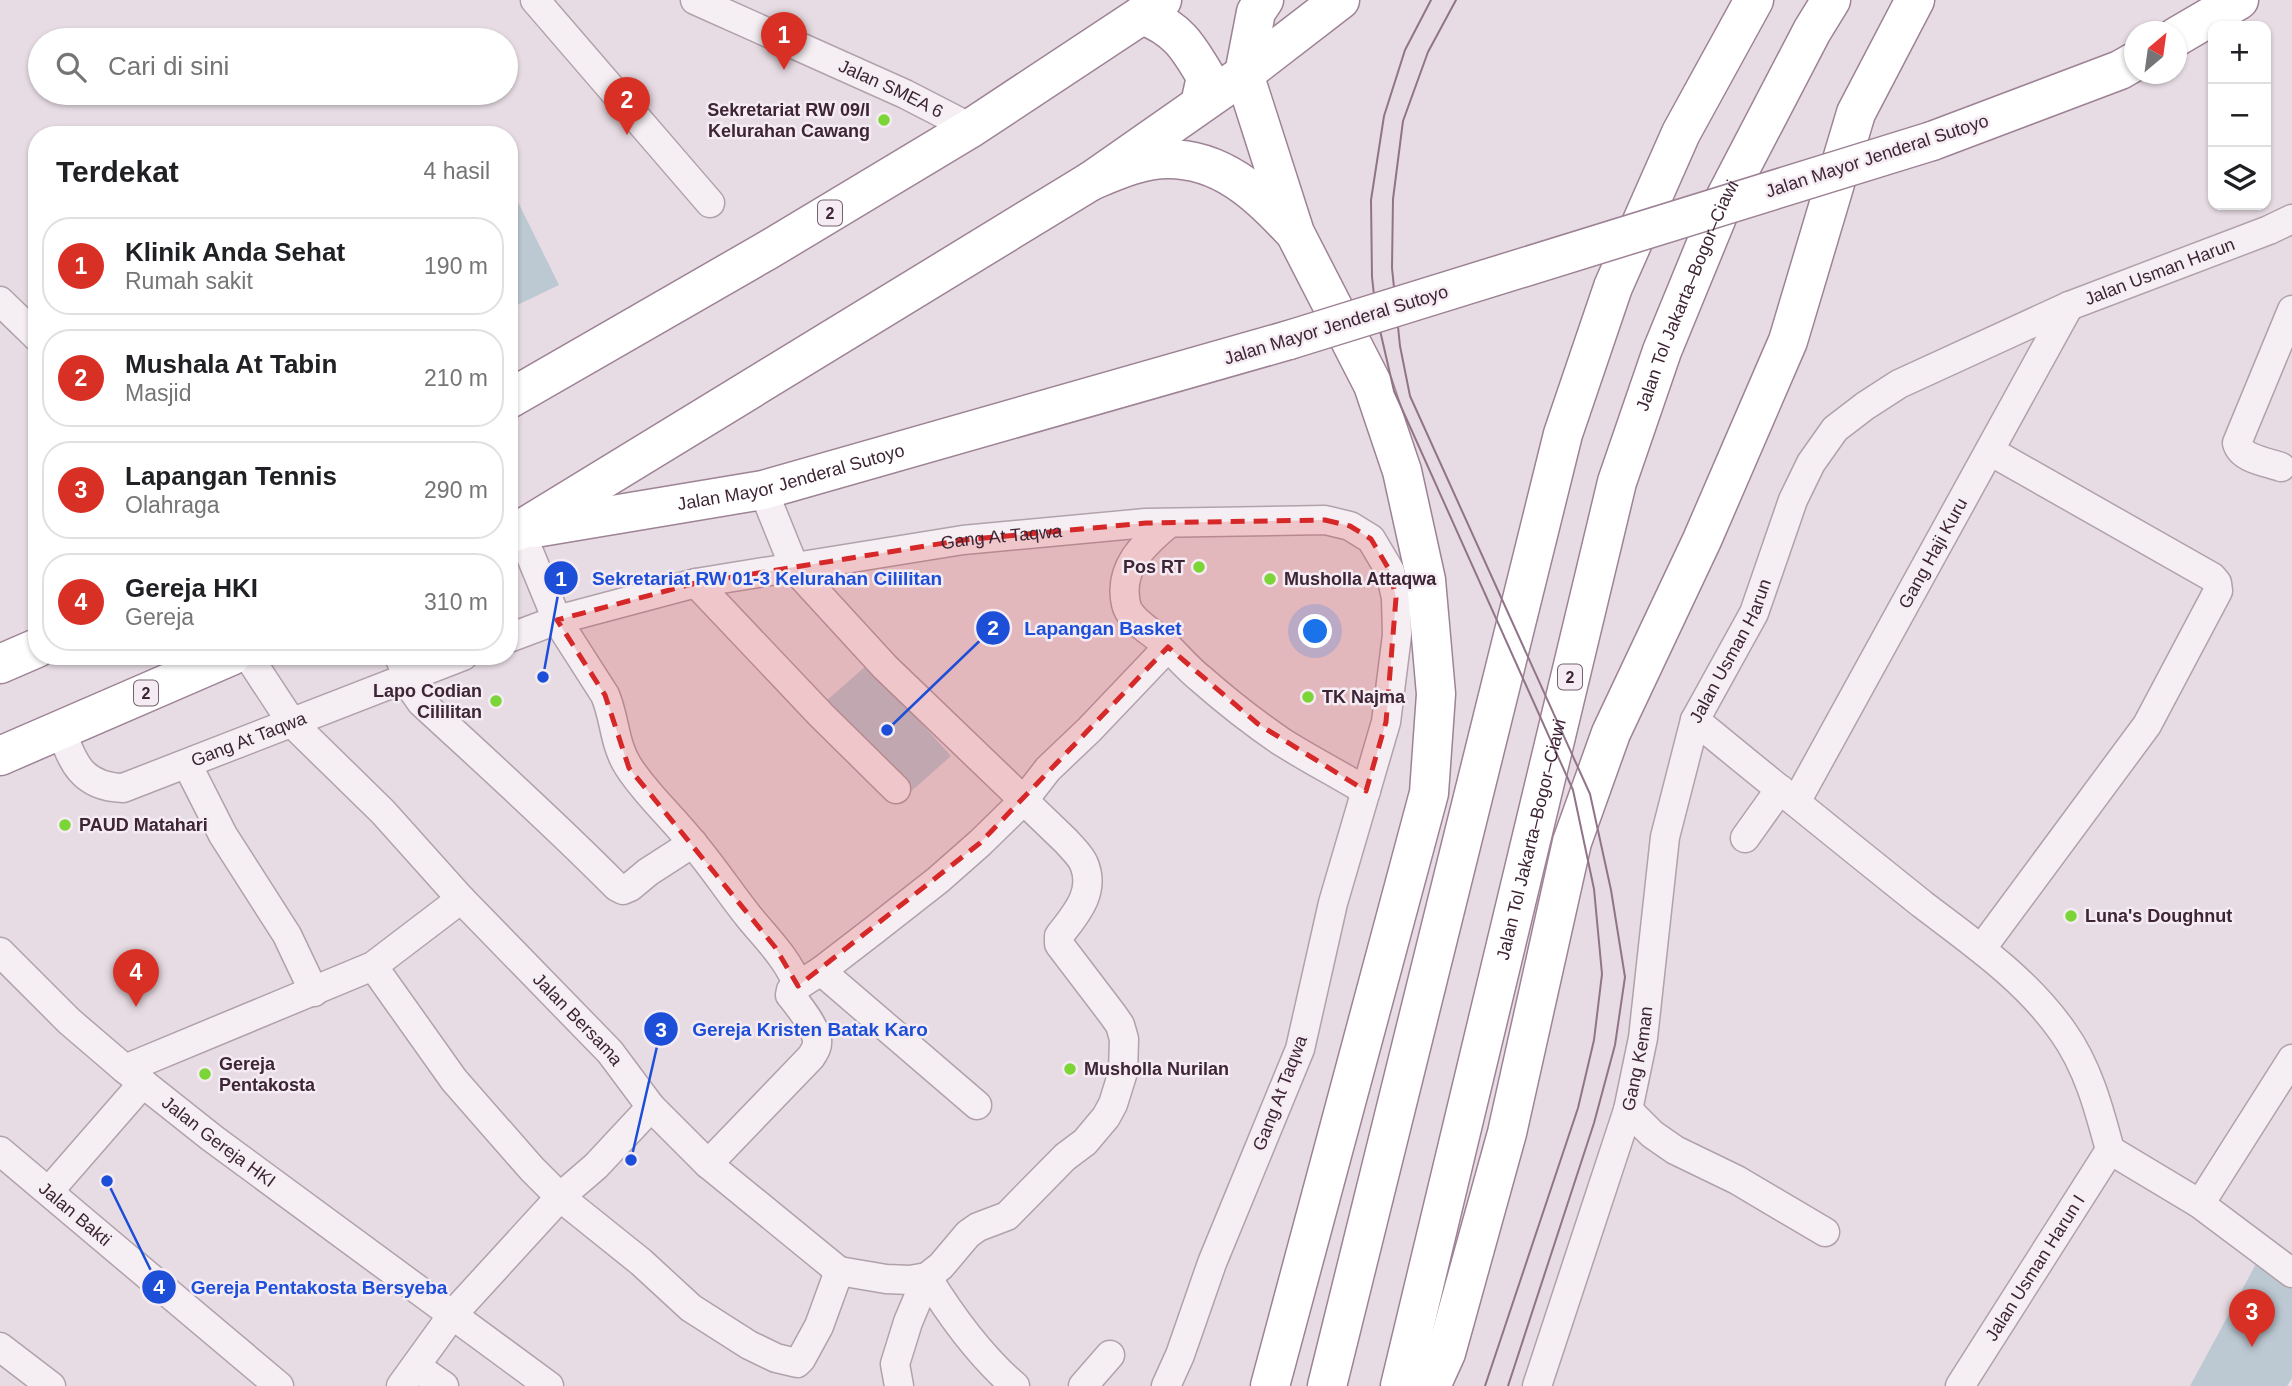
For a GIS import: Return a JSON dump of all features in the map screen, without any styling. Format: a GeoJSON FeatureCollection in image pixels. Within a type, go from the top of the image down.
{"type":"FeatureCollection","features":[{"type":"Feature","properties":{"kind":"highway"},"geometry":{"type":"LineString","coordinates":[[1264,0],[1256,12],[1244,74],[1295,233],[1373,385],[1402,471],[1426,580],[1436,694],[1429,793],[1270,1386]]}},
{"type":"Feature","properties":{"kind":"highway"},"geometry":{"type":"LineString","coordinates":[[518,530],[1091,181],[1244,74],[1340,0]]}},
{"type":"Feature","properties":{"kind":"highway"},"geometry":{"type":"LineString","coordinates":[[1327,1386],[1563,434],[1618,275],[1681,133],[1754,0]]}},
{"type":"Feature","properties":{"kind":"highway","name":"Jalan Tol Jakarta–Bogor–Ciawi"},"geometry":{"type":"LineString","coordinates":[[1400,1386],[1617,482],[1662,351],[1724,200],[1812,31],[1831,0]]}},
{"type":"Feature","properties":{"kind":"highway"},"geometry":{"type":"LineString","coordinates":[[1431,1386],[1446,1353],[1507,1133],[1572,842],[1611,733],[1702,540],[1788,341],[1856,113],[1914,0]]}},
{"type":"Feature","properties":{"kind":"highway"},"geometry":{"type":"LineString","coordinates":[[2187,31],[2239,0]]}},
{"type":"Feature","properties":{"kind":"highway","name":"2"},"geometry":{"type":"LineString","coordinates":[[518,394],[768,250],[971,128],[1152,8]]}},
{"type":"Feature","properties":{"kind":"highway"},"geometry":{"type":"LineString","coordinates":[[1152,8],[1160,22],[1176,33],[1189,48],[1206,77],[1200,104]]}},
{"type":"Feature","properties":{"kind":"highway","name":"Jalan Mayor Jenderal Sutoyo"},"geometry":{"type":"LineString","coordinates":[[518,531],[763,490],[1289,340],[1932,141],[2124,68]]}},
{"type":"Feature","properties":{"kind":"highway"},"geometry":{"type":"LineString","coordinates":[[1091,181],[1133,164],[1168,159],[1204,164],[1237,178],[1265,201],[1295,233]]}},
{"type":"Feature","properties":{"kind":"highway","name":"2"},"geometry":{"type":"LineString","coordinates":[[0,756],[210,665]]}},
{"type":"Feature","properties":{"kind":"street"},"geometry":{"type":"LineString","coordinates":[[535,0],[710,203]]}},
{"type":"Feature","properties":{"kind":"street","name":"Jalan SMEA 6"},"geometry":{"type":"LineString","coordinates":[[695,0],[905,94],[971,128]]}},
{"type":"Feature","properties":{"kind":"street","name":"Jalan Usman Harun"},"geometry":{"type":"LineString","coordinates":[[2110,1150],[2091,1084],[2064,1033],[2040,1003],[1982,948],[1924,905],[1695,720],[1754,613],[1793,500],[1805,475],[1835,429],[1899,384],[2069,306],[2284,228]]}},
{"type":"Feature","properties":{"kind":"street"},"geometry":{"type":"LineString","coordinates":[[0,300],[28,329]]}},
{"type":"Feature","properties":{"kind":"street","name":"Gang Haji Kuru"},"geometry":{"type":"LineString","coordinates":[[1745,838],[1788,796],[1990,451],[2069,306]]}},
{"type":"Feature","properties":{"kind":"street"},"geometry":{"type":"LineString","coordinates":[[2281,467],[2246,455],[2238,449],[2236,443],[2292,310]]}},
{"type":"Feature","properties":{"kind":"street"},"geometry":{"type":"LineString","coordinates":[[1982,948],[2147,725],[2218,591],[2217,583],[2212,577],[1990,451]]}},
{"type":"Feature","properties":{"kind":"street"},"geometry":{"type":"LineString","coordinates":[[763,490],[795,569],[885,667],[1066,841],[1084,863],[1087,886],[1083,904],[1059,936],[1059,944],[1119,1025],[1124,1039],[1123,1072],[1117,1096],[1106,1117],[1085,1142],[1065,1157],[1007,1216],[978,1227],[968,1234],[941,1266],[926,1277],[895,1364],[899,1386]]}},
{"type":"Feature","properties":{"kind":"street","name":"Gang At Taqwa"},"geometry":{"type":"LineString","coordinates":[[518,635],[557,620],[696,583],[963,540],[1146,523],[1325,520],[1350,526],[1371,539],[1390,571],[1396,598],[1397,635],[1386,722],[1333,903],[1300,1049],[1212,1263],[1180,1355],[1166,1386]]}},
{"type":"Feature","properties":{"kind":"street"},"geometry":{"type":"LineString","coordinates":[[1168,524],[1145,543],[1131,560],[1125,582],[1128,613],[1199,678],[1281,741],[1366,790]]}},
{"type":"Feature","properties":{"kind":"street"},"geometry":{"type":"LineString","coordinates":[[518,538],[557,620],[606,695],[620,752],[629,768],[693,843],[793,973],[809,979],[977,1105]]}},
{"type":"Feature","properties":{"kind":"street"},"geometry":{"type":"LineString","coordinates":[[696,583],[821,715],[896,789]]}},
{"type":"Feature","properties":{"kind":"street"},"geometry":{"type":"LineString","coordinates":[[708,1164],[811,1057],[816,1048],[817,1040],[803,1012],[790,995],[792,990],[938,880],[980,843],[1024,800],[1048,769],[1168,647]]}},
{"type":"Feature","properties":{"kind":"street","name":"Jalan Bersama"},"geometry":{"type":"LineString","coordinates":[[254,665],[292,723],[383,812],[461,899],[610,1052],[650,1107],[708,1164],[839,1271],[886,1279],[910,1280],[926,1277]]}},
{"type":"Feature","properties":{"kind":"street"},"geometry":{"type":"LineString","coordinates":[[404,667],[412,690],[421,702],[556,826],[617,887],[623,890],[630,887],[693,843]]}},
{"type":"Feature","properties":{"kind":"street","name":"Gang At Taqwa"},"geometry":{"type":"LineString","coordinates":[[61,729],[71,758],[78,769],[109,788],[123,788],[292,723],[404,667]]}},
{"type":"Feature","properties":{"kind":"street","name":"Gang Keman"},"geometry":{"type":"LineString","coordinates":[[1537,1386],[1628,1110],[1643,1038],[1665,837],[1695,720]]}},
{"type":"Feature","properties":{"kind":"street"},"geometry":{"type":"LineString","coordinates":[[187,764],[223,835],[287,935],[314,992]]}},
{"type":"Feature","properties":{"kind":"street"},"geometry":{"type":"LineString","coordinates":[[49,1191],[134,1076],[373,967],[461,899]]}},
{"type":"Feature","properties":{"kind":"street","name":"Jalan Gereja HKI"},"geometry":{"type":"LineString","coordinates":[[0,952],[69,1020],[212,1138],[549,1386]]}},
{"type":"Feature","properties":{"kind":"street"},"geometry":{"type":"LineString","coordinates":[[373,967],[454,1080],[532,1169],[560,1197],[641,1262],[691,1308],[749,1345],[776,1358],[797,1363],[819,1326],[839,1271]]}},
{"type":"Feature","properties":{"kind":"street"},"geometry":{"type":"LineString","coordinates":[[2200,1204],[2292,1059]]}},
{"type":"Feature","properties":{"kind":"street"},"geometry":{"type":"LineString","coordinates":[[444,1386],[409,1376],[453,1314],[560,1197],[596,1166],[650,1107]]}},
{"type":"Feature","properties":{"kind":"street"},"geometry":{"type":"LineString","coordinates":[[1628,1110],[1652,1134],[1675,1150],[1737,1180],[1825,1232]]}},
{"type":"Feature","properties":{"kind":"street"},"geometry":{"type":"LineString","coordinates":[[2110,1150],[2200,1204],[2292,1273]]}},
{"type":"Feature","properties":{"kind":"street","name":"Jalan Usman Harun I"},"geometry":{"type":"LineString","coordinates":[[1960,1386],[2110,1150]]}},
{"type":"Feature","properties":{"kind":"street","name":"Jalan Bakti"},"geometry":{"type":"LineString","coordinates":[[0,1151],[279,1386]]}},
{"type":"Feature","properties":{"kind":"street"},"geometry":{"type":"LineString","coordinates":[[926,1277],[972,1341],[1015,1386]]}},
{"type":"Feature","properties":{"kind":"street"},"geometry":{"type":"LineString","coordinates":[[0,1347],[51,1386]]}},
{"type":"Feature","properties":{"kind":"street"},"geometry":{"type":"LineString","coordinates":[[1083,1386],[1110,1355]]}},
{"type":"Feature","properties":{"kind":"highlighted area"},"geometry":{"type":"Polygon","coordinates":[[[1325,520],[1350,526],[1371,539],[1390,571],[1396,598],[1386,722],[1366,791],[1258,724],[1168,647],[980,843],[798,986],[775,947],[629,768],[605,695],[557,620],[696,583],[963,540],[1146,523],[1325,520]]]}},
{"type":"Feature","properties":{"kind":"shaded area"},"geometry":{"type":"Polygon","coordinates":[[[518,202],[559,285],[518,305],[518,202]]]}},
{"type":"Feature","properties":{"kind":"shaded area"},"geometry":{"type":"Polygon","coordinates":[[[868,664],[951,756],[907,795],[824,703],[868,664]]]}},
{"type":"Feature","properties":{"kind":"shaded area"},"geometry":{"type":"Polygon","coordinates":[[[2256,1264],[2292,1284],[2292,1378],[2287,1386],[2190,1386],[2256,1264]]]}},
{"type":"Feature","properties":{"kind":"tram line"},"geometry":{"type":"LineString","coordinates":[[1431,0],[1405,50],[1384,116],[1371,200],[1372,277],[1376,313],[1394,391],[1573,790],[1594,889],[1602,974],[1594,1040],[1578,1108],[1485,1386]]}},
{"type":"Feature","properties":{"kind":"tram line"},"geometry":{"type":"LineString","coordinates":[[1456,0],[1428,52],[1403,121],[1393,199],[1392,268],[1400,346],[1410,396],[1590,794],[1611,890],[1625,977],[1615,1045],[1594,1123],[1508,1386]]}},
{"type":"Feature","properties":{"kind":"place","name":"Klinik Anda Sehat"},"geometry":{"type":"Point","coordinates":[784,70]}},
{"type":"Feature","properties":{"kind":"place","name":"Sekretariat RW 09/I Kelurahan Cawang"},"geometry":{"type":"Point","coordinates":[884,120]}},
{"type":"Feature","properties":{"kind":"place","name":"Mushala At Tabin"},"geometry":{"type":"Point","coordinates":[627,135]}},
{"type":"Feature","properties":{"kind":"place","name":"Pos RT"},"geometry":{"type":"Point","coordinates":[1199,567]}},
{"type":"Feature","properties":{"kind":"place","name":"Musholla Attaqwa"},"geometry":{"type":"Point","coordinates":[1270,579]}},
{"type":"Feature","properties":{"kind":"place","name":"Sekretariat RW 01-3 Kelurahan Cililitan"},"geometry":{"type":"Point","coordinates":[543,677]}},
{"type":"Feature","properties":{"kind":"place","name":"TK Najma"},"geometry":{"type":"Point","coordinates":[1308,697]}},
{"type":"Feature","properties":{"kind":"place","name":"Lapo Codian Cililitan"},"geometry":{"type":"Point","coordinates":[496,701]}},
{"type":"Feature","properties":{"kind":"place","name":"Lapangan Basket"},"geometry":{"type":"Point","coordinates":[887,730]}},
{"type":"Feature","properties":{"kind":"place","name":"PAUD Matahari"},"geometry":{"type":"Point","coordinates":[65,825]}},
{"type":"Feature","properties":{"kind":"place","name":"Luna's Doughnut"},"geometry":{"type":"Point","coordinates":[2071,916]}},
{"type":"Feature","properties":{"kind":"place","name":"Gereja HKI"},"geometry":{"type":"Point","coordinates":[136,1007]}},
{"type":"Feature","properties":{"kind":"place","name":"Musholla Nurilan"},"geometry":{"type":"Point","coordinates":[1070,1069]}},
{"type":"Feature","properties":{"kind":"place","name":"Gereja Pentakosta"},"geometry":{"type":"Point","coordinates":[205,1074]}},
{"type":"Feature","properties":{"kind":"place","name":"Gereja Kristen Batak Karo"},"geometry":{"type":"Point","coordinates":[631,1160]}},
{"type":"Feature","properties":{"kind":"place","name":"Gereja Pentakosta Bersyeba"},"geometry":{"type":"Point","coordinates":[107,1181]}},
{"type":"Feature","properties":{"kind":"place","name":"Lapangan Tennis"},"geometry":{"type":"Point","coordinates":[2252,1347]}}]}
